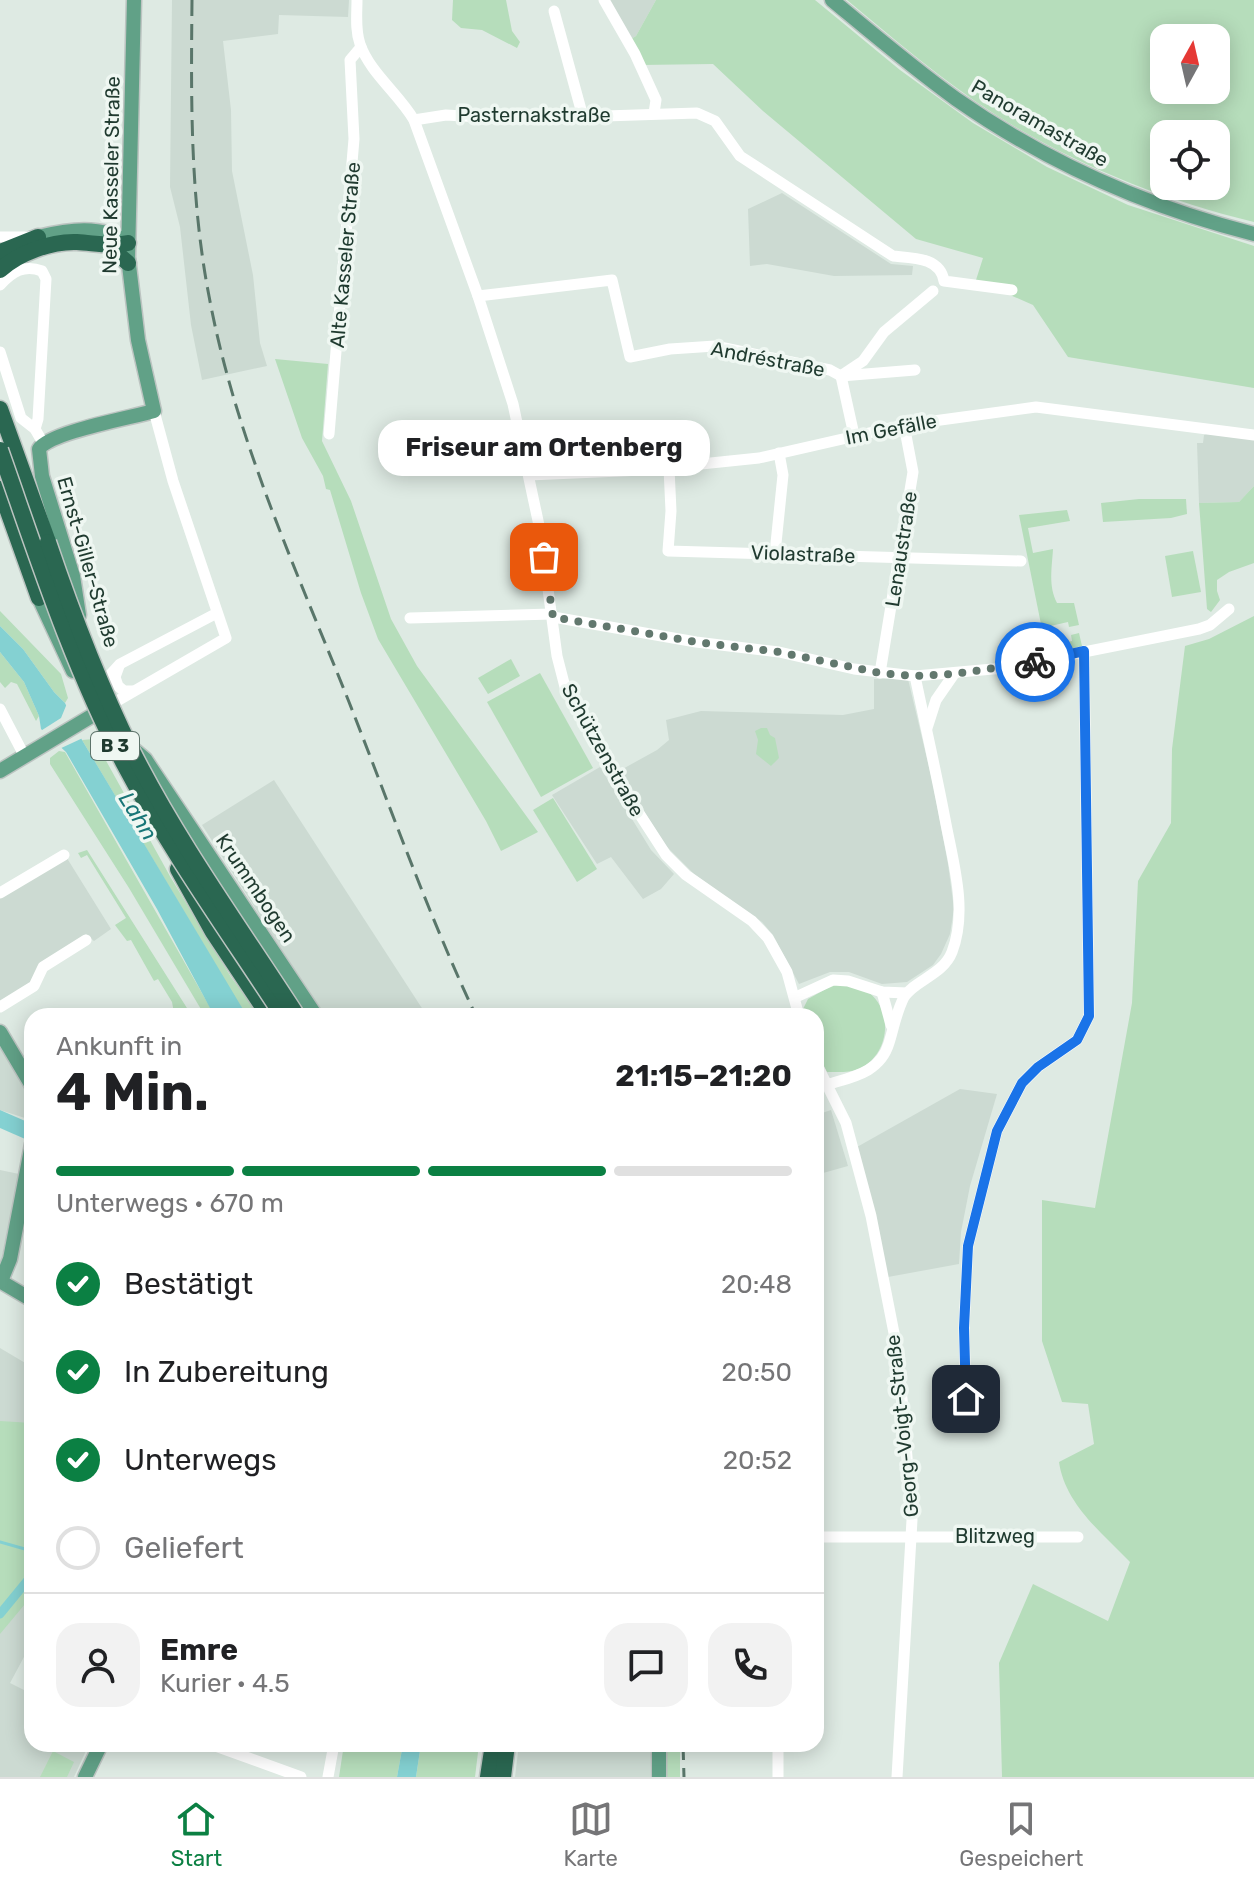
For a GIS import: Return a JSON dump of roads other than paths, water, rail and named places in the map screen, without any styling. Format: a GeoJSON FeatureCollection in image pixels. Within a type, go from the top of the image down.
{"type":"FeatureCollection","features":[{"type":"Feature","properties":{"kind":"highway"},"geometry":{"type":"LineString","coordinates":[[0,252],[38,237]]}},
{"type":"Feature","properties":{"kind":"highway"},"geometry":{"type":"LineString","coordinates":[[105,239],[128,263]]}},
{"type":"Feature","properties":{"kind":"highway"},"geometry":{"type":"LineString","coordinates":[[0,270],[33,251],[63,243],[105,239],[128,243]]}},
{"type":"Feature","properties":{"kind":"highway","name":"B 3"},"geometry":{"type":"LineString","coordinates":[[0,409],[80,631],[133,752],[171,820],[292,1008]]}},
{"type":"Feature","properties":{"kind":"highway","name":"B 3"},"geometry":{"type":"LineString","coordinates":[[0,450],[66,636],[117,751],[161,828],[278,1008]]}},
{"type":"Feature","properties":{"kind":"highway"},"geometry":{"type":"LineString","coordinates":[[0,489],[39,598]]}},
{"type":"Feature","properties":{"kind":"highway","name":"B 3"},"geometry":{"type":"LineString","coordinates":[[124,755],[167,846],[213,932],[264,1008]]}},
{"type":"Feature","properties":{"kind":"highway"},"geometry":{"type":"LineString","coordinates":[[488,1777],[492,1752]]}},
{"type":"Feature","properties":{"kind":"highway"},"geometry":{"type":"LineString","coordinates":[[503,1777],[506,1752]]}},
{"type":"Feature","properties":{"kind":"main road","name":"Neue Kasseler Straße"},"geometry":{"type":"LineString","coordinates":[[134,0],[128,263],[138,340],[154,411]]}},
{"type":"Feature","properties":{"kind":"main road","name":"Panoramastraße"},"geometry":{"type":"LineString","coordinates":[[832,0],[957,99],[1044,153],[1131,195],[1254,234]]}},
{"type":"Feature","properties":{"kind":"main road"},"geometry":{"type":"LineString","coordinates":[[38,237],[61,232],[105,239],[129,212]]}},
{"type":"Feature","properties":{"kind":"main road"},"geometry":{"type":"LineString","coordinates":[[43,443],[154,411]]}},
{"type":"Feature","properties":{"kind":"main road","name":"Ernst-Giller-Straße"},"geometry":{"type":"LineString","coordinates":[[43,443],[38,453],[41,468],[75,585],[76,607],[106,686],[96,713]]}},
{"type":"Feature","properties":{"kind":"main road"},"geometry":{"type":"LineString","coordinates":[[0,771],[96,713],[39,598],[40,590],[61,556],[63,545]]}},
{"type":"Feature","properties":{"kind":"main road","name":"Krummbogen"},"geometry":{"type":"LineString","coordinates":[[96,713],[111,741],[124,755],[162,782]]}},
{"type":"Feature","properties":{"kind":"main road","name":"Krummbogen"},"geometry":{"type":"LineString","coordinates":[[96,713],[120,739],[145,759],[162,782],[311,1008]]}},
{"type":"Feature","properties":{"kind":"main road"},"geometry":{"type":"LineString","coordinates":[[0,1032],[24,1072]]}},
{"type":"Feature","properties":{"kind":"main road"},"geometry":{"type":"LineString","coordinates":[[24,1196],[10,1259],[0,1281],[24,1295]]}},
{"type":"Feature","properties":{"kind":"main road"},"geometry":{"type":"LineString","coordinates":[[85,1777],[97,1752]]}},
{"type":"Feature","properties":{"kind":"main road"},"geometry":{"type":"LineString","coordinates":[[659,1752],[659,1777]]}},
{"type":"Feature","properties":{"kind":"street","name":"Alte Kasseler Straße"},"geometry":{"type":"LineString","coordinates":[[329,434],[353,153],[350,60],[361,47],[357,29],[357,0]]}},
{"type":"Feature","properties":{"kind":"street"},"geometry":{"type":"LineString","coordinates":[[604,0],[635,54],[656,100],[654,113]]}},
{"type":"Feature","properties":{"kind":"street"},"geometry":{"type":"LineString","coordinates":[[554,11],[583,117]]}},
{"type":"Feature","properties":{"kind":"street","name":"Schützenstraße"},"geometry":{"type":"LineString","coordinates":[[361,47],[414,120],[508,385],[529,475],[559,666],[569,696],[647,829],[679,870],[759,927],[780,959],[798,1008]]}},
{"type":"Feature","properties":{"kind":"street"},"geometry":{"type":"LineString","coordinates":[[350,77],[372,65]]}},
{"type":"Feature","properties":{"kind":"street","name":"Pasternakstraße"},"geometry":{"type":"LineString","coordinates":[[414,120],[446,115],[513,119],[687,112],[707,116],[719,126],[740,156],[893,256],[933,264],[942,272],[944,281],[1012,290]]}},
{"type":"Feature","properties":{"kind":"street"},"geometry":{"type":"LineString","coordinates":[[0,237],[38,237]]}},
{"type":"Feature","properties":{"kind":"street"},"geometry":{"type":"LineString","coordinates":[[0,285],[26,267],[42,271],[46,279],[35,429]]}},
{"type":"Feature","properties":{"kind":"street","name":"Andréstraße"},"geometry":{"type":"LineString","coordinates":[[478,296],[612,280],[630,357],[670,349],[715,346],[830,370],[841,376],[915,370]]}},
{"type":"Feature","properties":{"kind":"street"},"geometry":{"type":"LineString","coordinates":[[841,376],[863,361],[884,332],[933,291]]}},
{"type":"Feature","properties":{"kind":"street","name":"Ernst-Giller-Straße"},"geometry":{"type":"LineString","coordinates":[[0,352],[21,418],[35,429],[43,443]]}},
{"type":"Feature","properties":{"kind":"street","name":"Andréstraße"},"geometry":{"type":"LineString","coordinates":[[841,376],[854,435]]}},
{"type":"Feature","properties":{"kind":"street","name":"Im Gefälle"},"geometry":{"type":"LineString","coordinates":[[529,475],[669,468],[779,453],[904,425],[1036,407],[1254,435]]}},
{"type":"Feature","properties":{"kind":"street","name":"Neue Kasseler Straße"},"geometry":{"type":"LineString","coordinates":[[134,691],[226,638],[154,411]]}},
{"type":"Feature","properties":{"kind":"street","name":"Lenaustraße"},"geometry":{"type":"LineString","coordinates":[[880,673],[913,472],[904,425]]}},
{"type":"Feature","properties":{"kind":"street"},"geometry":{"type":"LineString","coordinates":[[775,553],[783,475],[779,453]]}},
{"type":"Feature","properties":{"kind":"street","name":"Violastraße"},"geometry":{"type":"LineString","coordinates":[[669,468],[671,511],[668,551],[1021,561]]}},
{"type":"Feature","properties":{"kind":"street"},"geometry":{"type":"LineString","coordinates":[[410,618],[552,616],[696,642],[779,652],[880,673],[915,676],[1004,668],[1199,629],[1210,625],[1229,609]]}},
{"type":"Feature","properties":{"kind":"street"},"geometry":{"type":"LineString","coordinates":[[106,686],[110,675],[120,664],[217,613]]}},
{"type":"Feature","properties":{"kind":"street"},"geometry":{"type":"LineString","coordinates":[[966,1399],[964,1328],[968,1246],[997,1131],[1022,1083],[1038,1067],[1073,1044],[1089,1016],[1084,651]]}},
{"type":"Feature","properties":{"kind":"street"},"geometry":{"type":"LineString","coordinates":[[120,664],[115,677],[118,686],[124,691],[134,691]]}},
{"type":"Feature","properties":{"kind":"street"},"geometry":{"type":"LineString","coordinates":[[927,728],[936,700],[954,674]]}},
{"type":"Feature","properties":{"kind":"street"},"geometry":{"type":"LineString","coordinates":[[826,1085],[865,1072],[880,1062],[888,1048],[896,1014],[907,993],[940,969],[953,951],[960,909],[954,863],[915,676]]}},
{"type":"Feature","properties":{"kind":"street"},"geometry":{"type":"LineString","coordinates":[[96,713],[134,691]]}},
{"type":"Feature","properties":{"kind":"street"},"geometry":{"type":"LineString","coordinates":[[0,709],[28,755]]}},
{"type":"Feature","properties":{"kind":"street"},"geometry":{"type":"LineString","coordinates":[[0,893],[64,855]]}},
{"type":"Feature","properties":{"kind":"street"},"geometry":{"type":"LineString","coordinates":[[0,1007],[34,986],[43,967],[86,940]]}},
{"type":"Feature","properties":{"kind":"street"},"geometry":{"type":"LineString","coordinates":[[796,997],[833,980],[848,981],[882,992],[907,993]]}},
{"type":"Feature","properties":{"kind":"street"},"geometry":{"type":"LineString","coordinates":[[882,992],[892,1029]]}},
{"type":"Feature","properties":{"kind":"street","name":"Georg-Voigt-Straße"},"geometry":{"type":"LineString","coordinates":[[824,1081],[846,1123],[871,1216],[894,1333],[903,1407],[911,1536],[897,1777]]}},
{"type":"Feature","properties":{"kind":"street","name":"Blitzweg"},"geometry":{"type":"LineString","coordinates":[[824,1537],[1078,1537]]}},
{"type":"Feature","properties":{"kind":"street"},"geometry":{"type":"LineString","coordinates":[[232,1752],[301,1777]]}},
{"type":"Feature","properties":{"kind":"street"},"geometry":{"type":"LineString","coordinates":[[328,1777],[333,1752]]}},
{"type":"Feature","properties":{"kind":"street"},"geometry":{"type":"LineString","coordinates":[[778,1752],[778,1777]]}},
{"type":"Feature","properties":{"kind":"water"},"geometry":{"type":"Polygon","coordinates":[[[0,626],[23,649],[65,703],[82,740],[242,1008],[211,1008],[66,752],[41,729],[39,716],[24,682],[0,652],[0,626]]]}},
{"type":"Feature","properties":{"kind":"water"},"geometry":{"type":"Polygon","coordinates":[[[0,1110],[24,1120],[24,1138],[0,1128],[0,1110]]]}},
{"type":"Feature","properties":{"kind":"water"},"geometry":{"type":"Polygon","coordinates":[[[402,1752],[420,1752],[416,1777],[397,1777],[402,1752]]]}},
{"type":"Feature","properties":{"kind":"waterway"},"geometry":{"type":"LineString","coordinates":[[0,1542],[24,1549]]}},
{"type":"Feature","properties":{"kind":"waterway"},"geometry":{"type":"LineString","coordinates":[[0,1614],[24,1585]]}},
{"type":"Feature","properties":{"kind":"railway"},"geometry":{"type":"LineString","coordinates":[[192,0],[192,111],[198,222],[209,296],[234,400],[288,552],[472,1008]]}},
{"type":"Feature","properties":{"kind":"railway"},"geometry":{"type":"LineString","coordinates":[[683,1752],[684,1777]]}},
{"type":"Feature","properties":{"kind":"place","name":"Friseur am Ortenberg"},"geometry":{"type":"Point","coordinates":[544,557]}},
{"type":"Feature","properties":{"kind":"water label","name":"Lahn"},"geometry":{"type":"Point","coordinates":[138,816]}}]}
